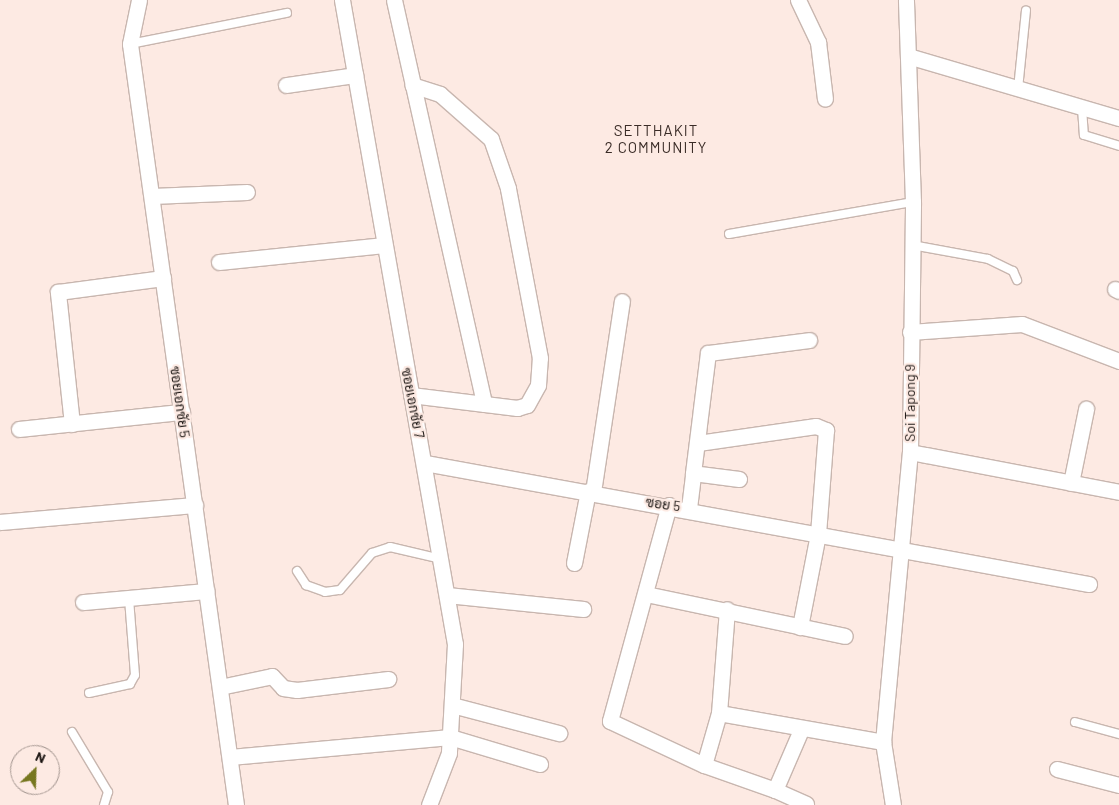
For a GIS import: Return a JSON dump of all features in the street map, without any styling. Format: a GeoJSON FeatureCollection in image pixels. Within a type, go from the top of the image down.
{"type":"FeatureCollection","features":[{"type":"Feature","properties":{"kind":"street","name":"ซอยเอกชัย 5"},"geometry":{"type":"LineString","coordinates":[[139,0],[130,44],[236,805]]}},
{"type":"Feature","properties":{"kind":"street","name":"ซอยเอกชัย 7"},"geometry":{"type":"LineString","coordinates":[[342,0],[455,644],[449,753],[429,805]]}},
{"type":"Feature","properties":{"kind":"street"},"geometry":{"type":"LineString","coordinates":[[394,0],[484,404]]}},
{"type":"Feature","properties":{"kind":"street"},"geometry":{"type":"LineString","coordinates":[[798,0],[818,42],[825,99]]}},
{"type":"Feature","properties":{"kind":"street","name":"Soi Tapong 9"},"geometry":{"type":"LineString","coordinates":[[892,805],[883,742],[910,452],[910,332],[914,202],[906,0]]}},
{"type":"Feature","properties":{"kind":"street"},"geometry":{"type":"LineString","coordinates":[[908,56],[1119,118]]}},
{"type":"Feature","properties":{"kind":"street"},"geometry":{"type":"LineString","coordinates":[[286,85],[355,75]]}},
{"type":"Feature","properties":{"kind":"street"},"geometry":{"type":"LineString","coordinates":[[411,395],[484,404],[527,405],[538,384],[540,358],[508,188],[491,139],[440,94],[412,85]]}},
{"type":"Feature","properties":{"kind":"street"},"geometry":{"type":"LineString","coordinates":[[152,196],[247,192]]}},
{"type":"Feature","properties":{"kind":"street"},"geometry":{"type":"LineString","coordinates":[[219,262],[384,245]]}},
{"type":"Feature","properties":{"kind":"street"},"geometry":{"type":"LineString","coordinates":[[72,424],[58,292],[163,278]]}},
{"type":"Feature","properties":{"kind":"street"},"geometry":{"type":"LineString","coordinates":[[574,563],[591,492],[622,301]]}},
{"type":"Feature","properties":{"kind":"street"},"geometry":{"type":"LineString","coordinates":[[910,332],[1022,324],[1119,361]]}},
{"type":"Feature","properties":{"kind":"street"},"geometry":{"type":"LineString","coordinates":[[689,508],[708,353],[809,340]]}},
{"type":"Feature","properties":{"kind":"street"},"geometry":{"type":"LineString","coordinates":[[1071,483],[1086,409]]}},
{"type":"Feature","properties":{"kind":"street"},"geometry":{"type":"LineString","coordinates":[[19,428],[182,412]]}},
{"type":"Feature","properties":{"kind":"street"},"geometry":{"type":"LineString","coordinates":[[698,444],[823,426],[818,534],[800,627]]}},
{"type":"Feature","properties":{"kind":"street"},"geometry":{"type":"LineString","coordinates":[[910,452],[1119,492]]}},
{"type":"Feature","properties":{"kind":"street","name":"ซอย 5"},"geometry":{"type":"LineString","coordinates":[[424,463],[689,508],[1089,584]]}},
{"type":"Feature","properties":{"kind":"street"},"geometry":{"type":"LineString","coordinates":[[693,473],[739,479]]}},
{"type":"Feature","properties":{"kind":"street"},"geometry":{"type":"LineString","coordinates":[[0,522],[195,505]]}},
{"type":"Feature","properties":{"kind":"street"},"geometry":{"type":"LineString","coordinates":[[669,505],[610,722],[704,765],[775,790],[806,804]]}},
{"type":"Feature","properties":{"kind":"street"},"geometry":{"type":"LineString","coordinates":[[83,602],[207,591]]}},
{"type":"Feature","properties":{"kind":"street"},"geometry":{"type":"LineString","coordinates":[[646,594],[727,609],[845,636]]}},
{"type":"Feature","properties":{"kind":"street"},"geometry":{"type":"LineString","coordinates":[[447,595],[583,609]]}},
{"type":"Feature","properties":{"kind":"street"},"geometry":{"type":"LineString","coordinates":[[704,765],[719,713],[727,609]]}},
{"type":"Feature","properties":{"kind":"street"},"geometry":{"type":"LineString","coordinates":[[220,687],[272,676],[283,688],[297,690],[388,679]]}},
{"type":"Feature","properties":{"kind":"street"},"geometry":{"type":"LineString","coordinates":[[452,705],[559,733]]}},
{"type":"Feature","properties":{"kind":"street"},"geometry":{"type":"LineString","coordinates":[[719,713],[801,730],[883,742]]}},
{"type":"Feature","properties":{"kind":"street"},"geometry":{"type":"LineString","coordinates":[[775,790],[801,730]]}},
{"type":"Feature","properties":{"kind":"street"},"geometry":{"type":"LineString","coordinates":[[230,757],[298,747],[450,737],[540,764]]}},
{"type":"Feature","properties":{"kind":"street"},"geometry":{"type":"LineString","coordinates":[[1057,769],[1119,786]]}},
{"type":"Feature","properties":{"kind":"lane"},"geometry":{"type":"LineString","coordinates":[[1018,89],[1026,10]]}},
{"type":"Feature","properties":{"kind":"lane"},"geometry":{"type":"LineString","coordinates":[[130,44],[286,13]]}},
{"type":"Feature","properties":{"kind":"lane"},"geometry":{"type":"LineString","coordinates":[[1082,108],[1084,135],[1119,146]]}},
{"type":"Feature","properties":{"kind":"lane"},"geometry":{"type":"LineString","coordinates":[[729,234],[914,202]]}},
{"type":"Feature","properties":{"kind":"lane"},"geometry":{"type":"LineString","coordinates":[[912,246],[988,259],[1013,271],[1017,280]]}},
{"type":"Feature","properties":{"kind":"lane"},"geometry":{"type":"LineString","coordinates":[[297,571],[306,585],[325,592],[340,590],[372,554],[390,547],[441,559]]}},
{"type":"Feature","properties":{"kind":"lane"},"geometry":{"type":"LineString","coordinates":[[89,693],[130,684],[135,674],[129,598]]}},
{"type":"Feature","properties":{"kind":"lane"},"geometry":{"type":"LineString","coordinates":[[1075,722],[1119,734]]}},
{"type":"Feature","properties":{"kind":"lane"},"geometry":{"type":"LineString","coordinates":[[72,732],[108,792],[104,805]]}},
{"type":"Feature","properties":{"kind":"district","name":"SETTHAKIT 2 COMMUNITY"},"geometry":{"type":"Point","coordinates":[656,138]}}]}
